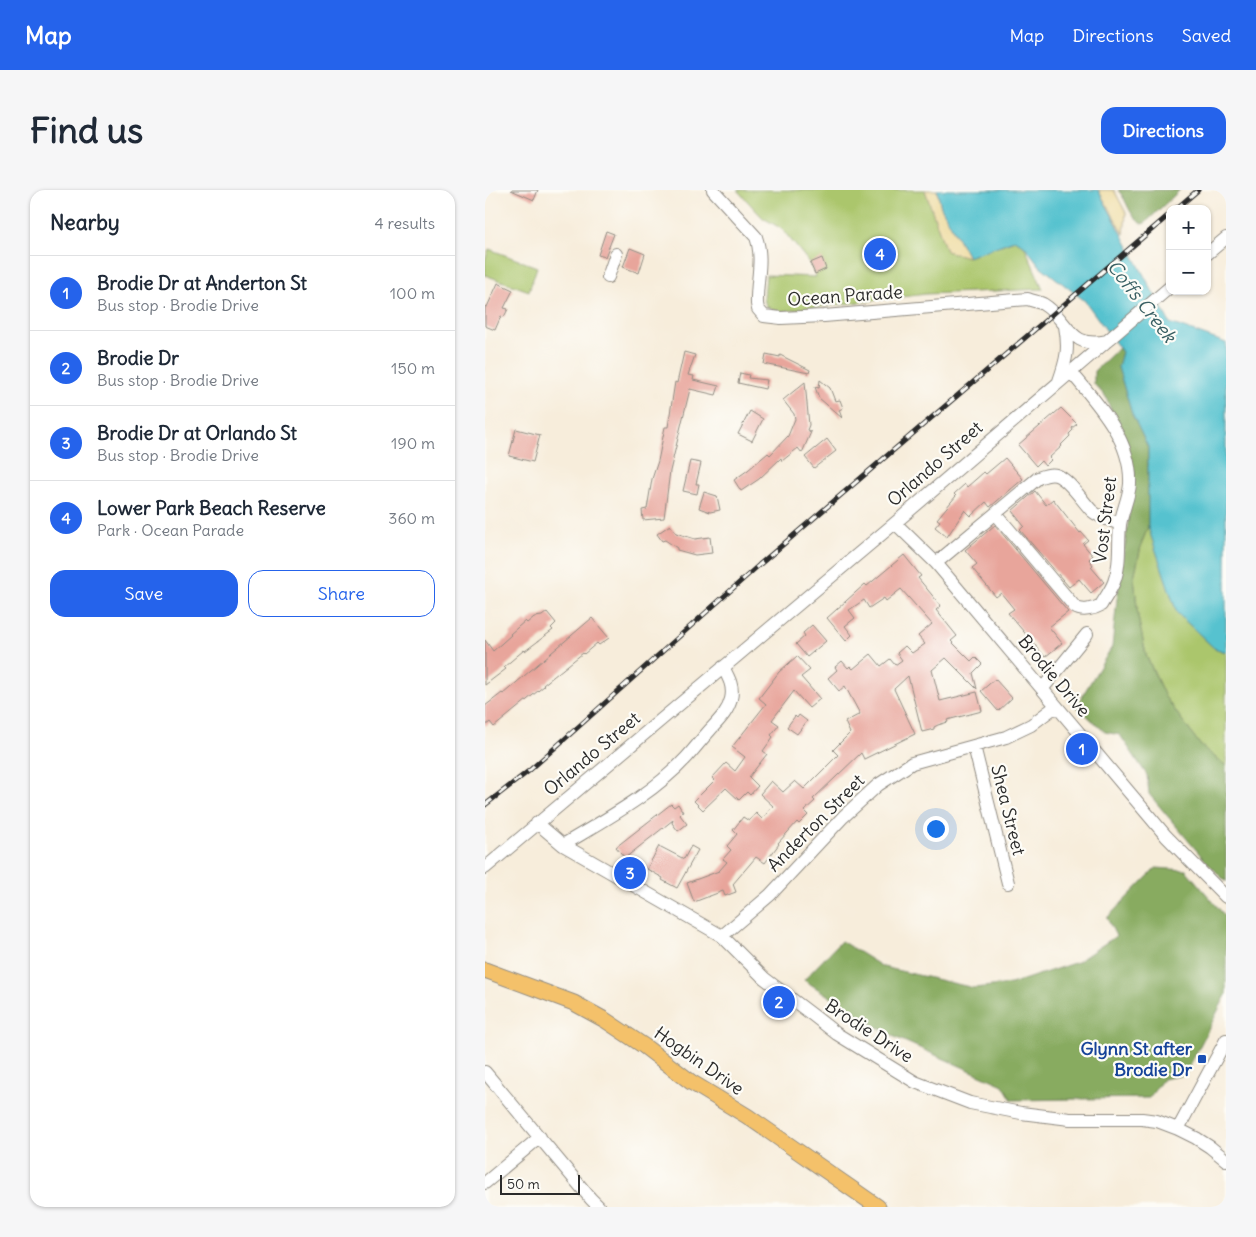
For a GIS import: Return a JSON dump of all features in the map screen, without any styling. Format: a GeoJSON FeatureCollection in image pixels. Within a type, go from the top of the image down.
{"type":"FeatureCollection","features":[{"type":"Feature","properties":{"kind":"main road","name":"Hogbin Drive"},"geometry":{"type":"LineString","coordinates":[[485,970],[574,1004],[605,1020],[644,1046],[691,1082],[747,1116],[878,1207]]}},
{"type":"Feature","properties":{"kind":"street","name":"Ocean Parade"},"geometry":{"type":"LineString","coordinates":[[713,190],[756,237],[760,258],[757,304],[758,309],[764,316],[781,318],[824,316],[1028,299],[1043,304],[1085,343],[1094,344],[1107,341]]}},
{"type":"Feature","properties":{"kind":"street"},"geometry":{"type":"LineString","coordinates":[[1211,251],[1226,238]]}},
{"type":"Feature","properties":{"kind":"street"},"geometry":{"type":"LineString","coordinates":[[607,277],[616,254]]}},
{"type":"Feature","properties":{"kind":"street","name":"Orlando Street"},"geometry":{"type":"LineString","coordinates":[[485,868],[895,523],[1166,290]]}},
{"type":"Feature","properties":{"kind":"street"},"geometry":{"type":"LineString","coordinates":[[1059,381],[1066,362],[1068,346],[1065,326]]}},
{"type":"Feature","properties":{"kind":"street","name":"Vost Street"},"geometry":{"type":"LineString","coordinates":[[996,514],[1079,610],[1096,608],[1101,605],[1114,582],[1118,564],[1120,524],[1130,485],[1129,468],[1126,456],[1106,414],[1071,372]]}},
{"type":"Feature","properties":{"kind":"street"},"geometry":{"type":"LineString","coordinates":[[936,563],[1038,478],[1046,475],[1056,475],[1067,482],[1099,516],[1120,524]]}},
{"type":"Feature","properties":{"kind":"street","name":"Brodie Drive"},"geometry":{"type":"LineString","coordinates":[[895,523],[936,563],[1166,836],[1226,897]]}},
{"type":"Feature","properties":{"kind":"street"},"geometry":{"type":"LineString","coordinates":[[1043,688],[1087,634]]}},
{"type":"Feature","properties":{"kind":"street"},"geometry":{"type":"LineString","coordinates":[[563,846],[623,808],[687,758],[726,711],[731,700],[733,689],[723,667]]}},
{"type":"Feature","properties":{"kind":"street","name":"Anderton Street"},"geometry":{"type":"LineString","coordinates":[[722,936],[770,895],[843,817],[878,784],[912,763],[1006,737],[1031,725],[1056,706]]}},
{"type":"Feature","properties":{"kind":"street","name":"Shea Street"},"geometry":{"type":"LineString","coordinates":[[974,746],[1008,883]]}},
{"type":"Feature","properties":{"kind":"street","name":"Brodie Drive"},"geometry":{"type":"LineString","coordinates":[[537,823],[563,846],[722,936],[764,978],[813,1016],[837,1034],[915,1082],[970,1103],[1021,1113],[1070,1119],[1142,1119],[1157,1121],[1178,1129],[1210,1147],[1226,1160]]}},
{"type":"Feature","properties":{"kind":"street"},"geometry":{"type":"LineString","coordinates":[[1178,1129],[1226,1040]]}},
{"type":"Feature","properties":{"kind":"street"},"geometry":{"type":"LineString","coordinates":[[485,1072],[591,1200],[599,1207]]}},
{"type":"Feature","properties":{"kind":"street"},"geometry":{"type":"LineString","coordinates":[[485,1183],[540,1138]]}},
{"type":"Feature","properties":{"kind":"green space"},"geometry":{"type":"Polygon","coordinates":[[[737,190],[925,190],[946,251],[968,257],[1015,240],[1024,245],[1043,289],[926,294],[778,312],[766,306],[764,298],[766,275],[816,277],[808,261],[782,229],[763,218],[737,190]]]}},
{"type":"Feature","properties":{"kind":"green space"},"geometry":{"type":"Polygon","coordinates":[[[1118,190],[1180,190],[1142,224],[1131,213],[1118,190]]]}},
{"type":"Feature","properties":{"kind":"green space"},"geometry":{"type":"Polygon","coordinates":[[[489,249],[537,267],[529,291],[485,275],[485,260],[489,249]]]}},
{"type":"Feature","properties":{"kind":"green space"},"geometry":{"type":"Polygon","coordinates":[[[1119,348],[1122,352],[1118,367],[1132,414],[1148,447],[1148,527],[1142,542],[1134,577],[1138,617],[1146,655],[1165,697],[1201,746],[1226,766],[1226,882],[1203,858],[1149,794],[1147,775],[1120,735],[1105,732],[1076,706],[1112,647],[1135,474],[1106,397],[1094,384],[1094,371],[1119,348]]]}},
{"type":"Feature","properties":{"kind":"green space"},"geometry":{"type":"Polygon","coordinates":[[[1148,527],[1177,613],[1214,648],[1226,652],[1226,766],[1201,746],[1165,697],[1146,655],[1138,617],[1134,577],[1142,542],[1148,527]]]}},
{"type":"Feature","properties":{"kind":"green space"},"geometry":{"type":"Polygon","coordinates":[[[1156,868],[1186,870],[1226,917],[1226,995],[1185,1075],[1163,1079],[1149,1098],[1012,1100],[1003,1085],[888,1034],[804,980],[841,941],[883,967],[974,988],[1011,984],[1077,962],[1116,936],[1107,918],[1156,868]]]}},
{"type":"Feature","properties":{"kind":"sand"},"geometry":{"type":"Polygon","coordinates":[[[925,190],[937,190],[941,207],[968,257],[946,251],[925,190]]]}},
{"type":"Feature","properties":{"kind":"sand"},"geometry":{"type":"Polygon","coordinates":[[[1098,190],[1114,190],[1126,213],[1124,234],[1098,190]]]}},
{"type":"Feature","properties":{"kind":"water","name":"Coffs Creek"},"geometry":{"type":"Polygon","coordinates":[[[937,190],[1098,190],[1170,323],[1226,343],[1226,652],[1214,648],[1177,613],[1148,527],[1148,447],[1132,414],[1118,367],[1122,352],[1085,301],[1040,266],[1024,245],[1014,240],[968,257],[941,207],[937,190]]]}},
{"type":"Feature","properties":{"kind":"building"},"geometry":{"type":"Polygon","coordinates":[[[511,190],[538,190],[534,200],[511,190]]]}},
{"type":"Feature","properties":{"kind":"building"},"geometry":{"type":"Polygon","coordinates":[[[606,231],[614,234],[605,257],[598,255],[606,231]]]}},
{"type":"Feature","properties":{"kind":"building"},"geometry":{"type":"Polygon","coordinates":[[[630,248],[645,254],[639,273],[623,267],[630,248]]]}},
{"type":"Feature","properties":{"kind":"building"},"geometry":{"type":"Polygon","coordinates":[[[822,258],[826,269],[815,274],[810,263],[822,258]]]}},
{"type":"Feature","properties":{"kind":"building"},"geometry":{"type":"Polygon","coordinates":[[[498,283],[513,290],[504,308],[508,309],[504,317],[501,316],[495,330],[485,326],[485,306],[487,307],[498,283]]]}},
{"type":"Feature","properties":{"kind":"building"},"geometry":{"type":"Polygon","coordinates":[[[684,352],[695,355],[688,375],[694,376],[693,380],[719,386],[716,395],[690,389],[670,471],[664,518],[643,520],[642,510],[647,509],[652,479],[665,427],[668,427],[675,382],[677,383],[684,352]]]}},
{"type":"Feature","properties":{"kind":"building"},"geometry":{"type":"Polygon","coordinates":[[[766,354],[780,357],[780,355],[810,370],[809,373],[764,364],[766,354]]]}},
{"type":"Feature","properties":{"kind":"building"},"geometry":{"type":"Polygon","coordinates":[[[740,373],[749,375],[748,378],[767,380],[765,389],[738,383],[740,373]]]}},
{"type":"Feature","properties":{"kind":"building"},"geometry":{"type":"Polygon","coordinates":[[[820,380],[830,388],[835,401],[840,400],[843,408],[839,410],[842,418],[819,398],[815,387],[819,388],[820,380]]]}},
{"type":"Feature","properties":{"kind":"building"},"geometry":{"type":"Polygon","coordinates":[[[805,382],[809,425],[807,430],[811,432],[802,453],[798,448],[782,461],[781,458],[759,479],[741,491],[734,480],[768,453],[770,455],[788,436],[795,419],[794,414],[783,400],[805,382]]]}},
{"type":"Feature","properties":{"kind":"building"},"geometry":{"type":"Polygon","coordinates":[[[1061,408],[1077,424],[1072,428],[1070,436],[1062,446],[1049,458],[1051,460],[1045,466],[1041,461],[1036,466],[1018,445],[1061,408]]]}},
{"type":"Feature","properties":{"kind":"building"},"geometry":{"type":"Polygon","coordinates":[[[750,411],[763,419],[752,441],[738,434],[750,411]]]}},
{"type":"Feature","properties":{"kind":"building"},"geometry":{"type":"Polygon","coordinates":[[[516,429],[540,435],[533,462],[509,456],[516,429]]]}},
{"type":"Feature","properties":{"kind":"building"},"geometry":{"type":"Polygon","coordinates":[[[827,439],[836,451],[814,468],[805,457],[827,439]]]}},
{"type":"Feature","properties":{"kind":"building"},"geometry":{"type":"Polygon","coordinates":[[[1005,458],[1023,479],[990,507],[986,502],[971,516],[965,510],[947,537],[935,527],[940,521],[937,519],[956,496],[954,494],[965,484],[967,487],[984,472],[986,474],[1005,458]]]}},
{"type":"Feature","properties":{"kind":"building"},"geometry":{"type":"Polygon","coordinates":[[[690,461],[701,463],[696,484],[699,484],[697,494],[683,491],[690,461]]]}},
{"type":"Feature","properties":{"kind":"building"},"geometry":{"type":"Polygon","coordinates":[[[1035,491],[1046,505],[1053,499],[1080,533],[1088,540],[1083,544],[1093,556],[1089,559],[1093,565],[1091,567],[1104,582],[1091,593],[1079,579],[1069,587],[1020,530],[1024,526],[1012,511],[1035,491]]]}},
{"type":"Feature","properties":{"kind":"building"},"geometry":{"type":"Polygon","coordinates":[[[704,492],[717,496],[720,510],[710,512],[699,508],[704,492]]]}},
{"type":"Feature","properties":{"kind":"building"},"geometry":{"type":"Polygon","coordinates":[[[670,525],[676,533],[695,539],[710,537],[712,553],[695,555],[677,550],[677,548],[665,540],[662,541],[657,534],[670,525]]]}},
{"type":"Feature","properties":{"kind":"building"},"geometry":{"type":"Polygon","coordinates":[[[995,525],[1068,612],[1049,627],[1062,643],[1045,657],[1008,613],[1014,609],[1001,593],[996,597],[972,568],[977,564],[965,550],[995,525]]]}},
{"type":"Feature","properties":{"kind":"building"},"geometry":{"type":"Polygon","coordinates":[[[904,555],[921,576],[918,578],[941,606],[936,610],[957,636],[951,641],[971,661],[975,657],[982,664],[973,673],[977,689],[946,658],[932,670],[940,701],[977,692],[982,711],[947,720],[948,722],[934,727],[934,729],[922,732],[908,676],[894,689],[915,734],[864,759],[861,753],[813,799],[815,801],[804,811],[808,815],[799,824],[797,822],[778,843],[765,863],[756,857],[733,884],[736,892],[725,896],[723,891],[694,902],[687,883],[719,871],[727,862],[723,859],[731,850],[727,846],[737,834],[733,830],[743,817],[749,821],[756,813],[762,819],[773,806],[760,794],[771,781],[783,792],[795,781],[804,789],[838,755],[833,750],[850,733],[845,722],[860,714],[845,686],[839,691],[828,678],[837,670],[835,667],[842,661],[848,668],[850,666],[853,669],[871,654],[881,666],[890,659],[895,665],[902,660],[897,653],[905,646],[912,653],[925,644],[918,636],[932,624],[901,589],[886,601],[884,598],[869,608],[864,600],[849,610],[855,618],[845,626],[852,635],[846,641],[827,618],[865,584],[867,586],[904,555]]]}},
{"type":"Feature","properties":{"kind":"building"},"geometry":{"type":"Polygon","coordinates":[[[547,612],[556,623],[551,628],[553,630],[524,650],[504,667],[506,669],[485,685],[485,640],[493,651],[525,621],[527,623],[534,617],[542,616],[547,612]]]}},
{"type":"Feature","properties":{"kind":"building"},"geometry":{"type":"Polygon","coordinates":[[[592,618],[609,638],[599,645],[597,643],[583,653],[494,727],[490,722],[485,726],[485,706],[503,694],[592,618]]]}},
{"type":"Feature","properties":{"kind":"building"},"geometry":{"type":"Polygon","coordinates":[[[812,625],[826,641],[807,657],[796,644],[805,636],[803,633],[812,625]]]}},
{"type":"Feature","properties":{"kind":"building"},"geometry":{"type":"Polygon","coordinates":[[[797,656],[810,670],[801,677],[820,699],[809,708],[794,691],[772,720],[779,725],[771,735],[773,737],[763,751],[767,754],[749,777],[758,786],[750,795],[747,792],[739,800],[726,788],[703,810],[694,801],[715,780],[712,778],[726,763],[735,771],[745,757],[732,747],[766,704],[759,698],[779,672],[797,656]]]}},
{"type":"Feature","properties":{"kind":"building"},"geometry":{"type":"Polygon","coordinates":[[[995,679],[1012,698],[998,711],[981,691],[995,679]]]}},
{"type":"Feature","properties":{"kind":"building"},"geometry":{"type":"Polygon","coordinates":[[[799,715],[807,721],[797,734],[787,727],[795,716],[797,718],[799,715]]]}},
{"type":"Feature","properties":{"kind":"building"},"geometry":{"type":"Polygon","coordinates":[[[671,804],[674,807],[678,804],[683,812],[680,815],[687,824],[678,831],[672,823],[673,820],[625,858],[616,847],[671,804]]]}},
{"type":"Feature","properties":{"kind":"building"},"geometry":{"type":"Polygon","coordinates":[[[659,846],[684,859],[691,846],[698,850],[677,888],[647,869],[659,846]]]}},
{"type":"Feature","properties":{"kind":"railway"},"geometry":{"type":"LineString","coordinates":[[1181,205],[1198,190]]}},
{"type":"Feature","properties":{"kind":"railway"},"geometry":{"type":"LineString","coordinates":[[485,805],[530,770],[759,565],[1166,217]]}},
{"type":"Feature","properties":{"kind":"place","name":"Lower Park Beach Reserve"},"geometry":{"type":"Point","coordinates":[880,254]}},
{"type":"Feature","properties":{"kind":"place","name":"Brodie Dr at Anderton St"},"geometry":{"type":"Point","coordinates":[1082,749]}},
{"type":"Feature","properties":{"kind":"place","name":"Brodie Dr at Orlando St"},"geometry":{"type":"Point","coordinates":[630,873]}},
{"type":"Feature","properties":{"kind":"place","name":"Brodie Dr"},"geometry":{"type":"Point","coordinates":[779,1002]}},
{"type":"Feature","properties":{"kind":"place","name":"Glynn St after Brodie Dr"},"geometry":{"type":"Point","coordinates":[1202,1059]}}]}
